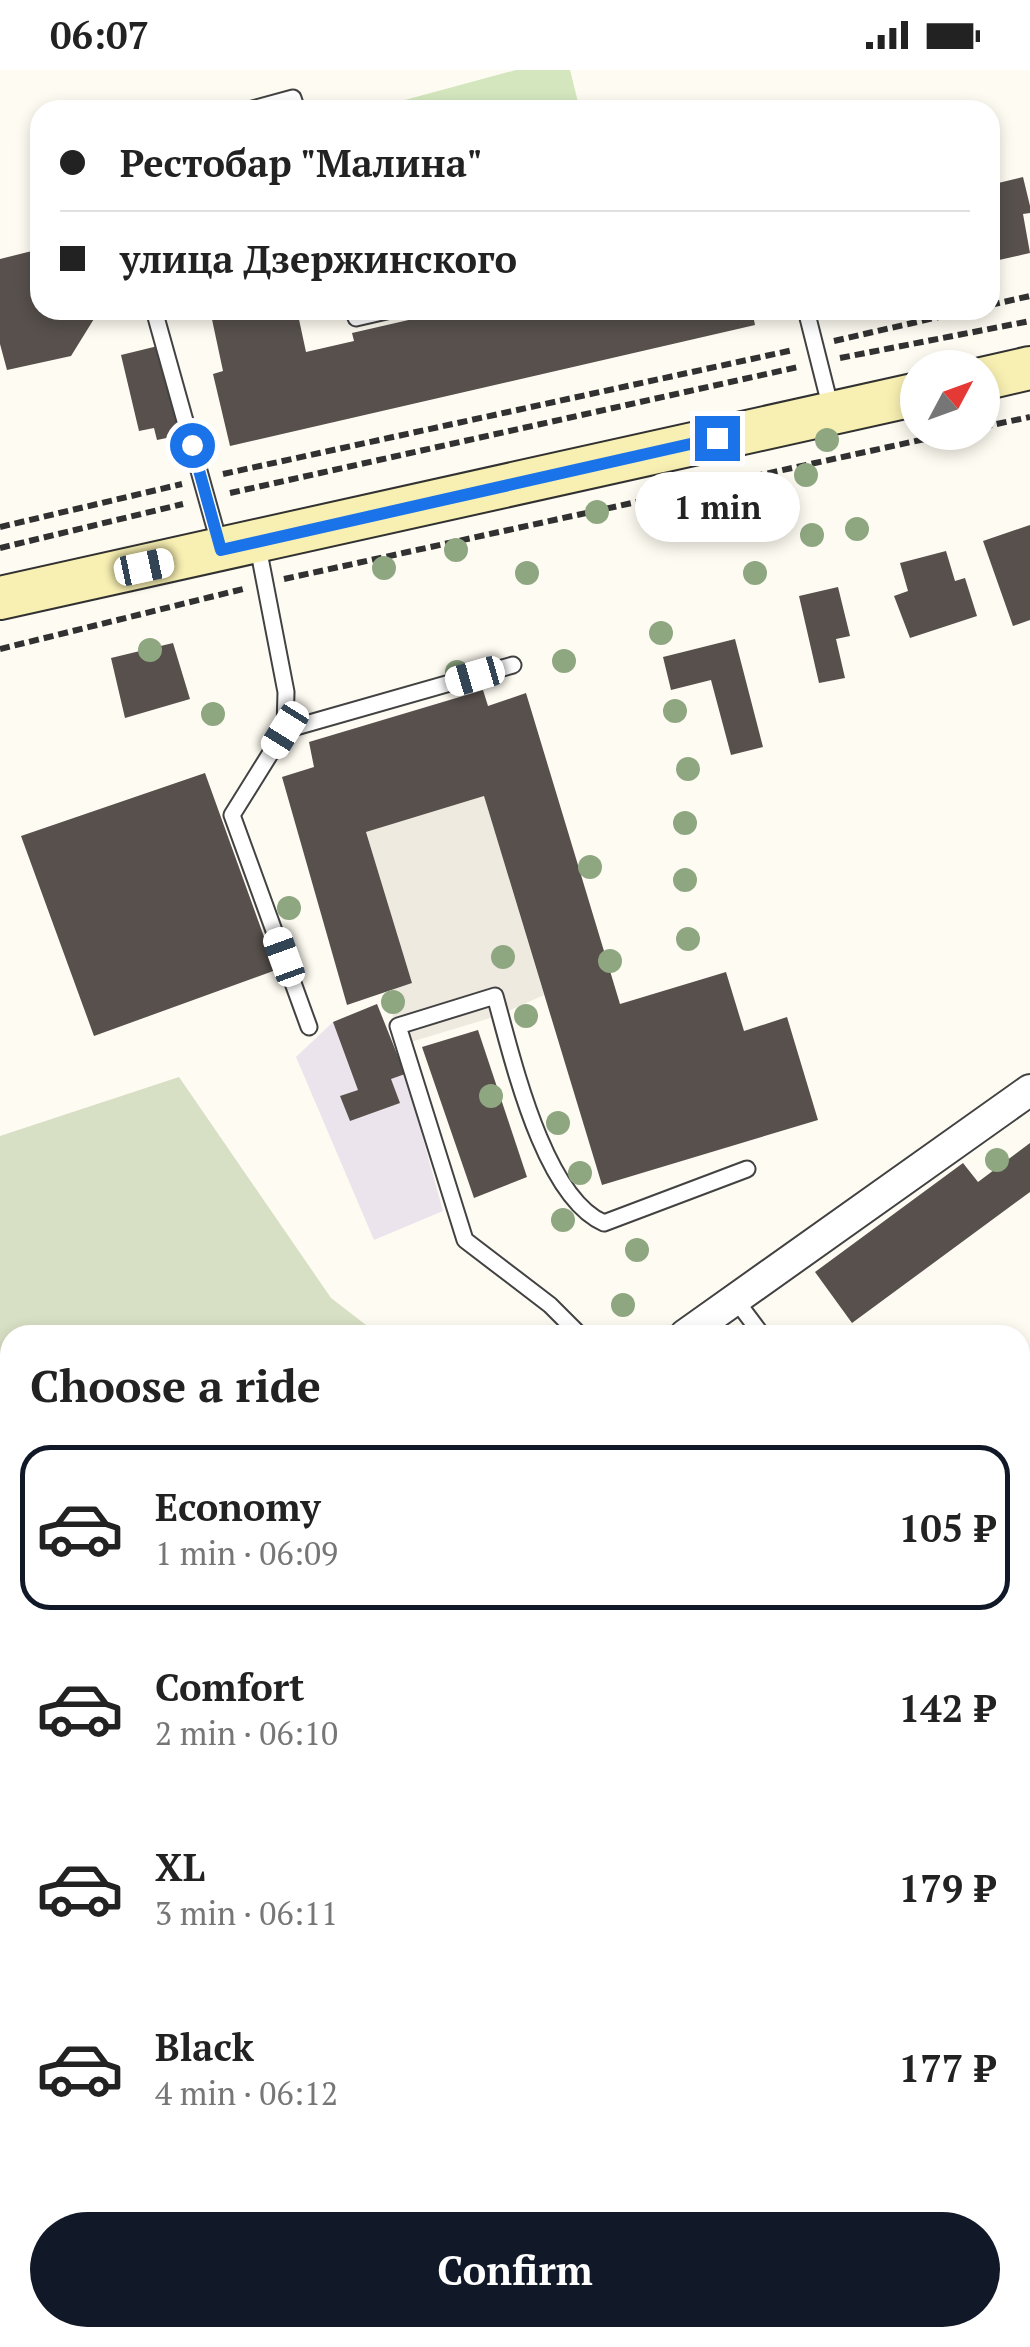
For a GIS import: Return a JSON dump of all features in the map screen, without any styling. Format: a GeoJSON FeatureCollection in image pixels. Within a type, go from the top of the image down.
{"type":"FeatureCollection","features":[{"type":"Feature","properties":{"kind":"main road"},"geometry":{"type":"LineString","coordinates":[[1000,375],[1030,368]]}},
{"type":"Feature","properties":{"kind":"main road"},"geometry":{"type":"LineString","coordinates":[[0,598],[900,398]]}},
{"type":"Feature","properties":{"kind":"street"},"geometry":{"type":"LineString","coordinates":[[699,1325],[1030,1090]]}},
{"type":"Feature","properties":{"kind":"lane"},"geometry":{"type":"LineString","coordinates":[[157,320],[208,498],[265,584],[286,692],[285,730],[232,815],[309,1028]]}},
{"type":"Feature","properties":{"kind":"lane"},"geometry":{"type":"LineString","coordinates":[[808,320],[832,413]]}},
{"type":"Feature","properties":{"kind":"lane"},"geometry":{"type":"LineString","coordinates":[[285,730],[513,665]]}},
{"type":"Feature","properties":{"kind":"lane"},"geometry":{"type":"LineString","coordinates":[[570,1325],[466,1240],[398,1026],[494,996],[541,1150],[588,1216],[604,1223],[748,1169]]}},
{"type":"Feature","properties":{"kind":"lane"},"geometry":{"type":"LineString","coordinates":[[735,1299],[754,1325]]}},
{"type":"Feature","properties":{"kind":"path"},"geometry":{"type":"LineString","coordinates":[[1000,303],[1030,296]]}},
{"type":"Feature","properties":{"kind":"path"},"geometry":{"type":"LineString","coordinates":[[815,345],[925,320]]}},
{"type":"Feature","properties":{"kind":"path"},"geometry":{"type":"LineString","coordinates":[[0,548],[819,363],[1030,321]]}},
{"type":"Feature","properties":{"kind":"path"},"geometry":{"type":"LineString","coordinates":[[0,527],[796,349]]}},
{"type":"Feature","properties":{"kind":"path"},"geometry":{"type":"LineString","coordinates":[[1000,423],[1030,417]]}},
{"type":"Feature","properties":{"kind":"path"},"geometry":{"type":"LineString","coordinates":[[0,649],[265,584],[900,445]]}},
{"type":"Feature","properties":{"kind":"shaded area"},"geometry":{"type":"Polygon","coordinates":[[[484,796],[544,995],[500,1015],[391,1048],[394,989],[412,983],[366,832],[484,796]]]}},
{"type":"Feature","properties":{"kind":"shaded area"},"geometry":{"type":"Polygon","coordinates":[[[377,1004],[405,1074],[443,1211],[374,1240],[296,1057],[333,1022],[377,1004]]]}},
{"type":"Feature","properties":{"kind":"green space"},"geometry":{"type":"Polygon","coordinates":[[[516,70],[570,70],[578,100],[405,100],[516,70]]]}},
{"type":"Feature","properties":{"kind":"green space"},"geometry":{"type":"Polygon","coordinates":[[[179,1077],[331,1298],[366,1325],[0,1325],[0,1136],[179,1077]]]}},
{"type":"Feature","properties":{"kind":"building"},"geometry":{"type":"Polygon","coordinates":[[[1023,177],[1030,206],[1030,213],[1023,214],[1030,253],[1000,260],[1000,183],[1023,177]]]}},
{"type":"Feature","properties":{"kind":"building"},"geometry":{"type":"Polygon","coordinates":[[[30,252],[30,320],[93,320],[71,356],[7,370],[0,344],[0,259],[30,252]]]}},
{"type":"Feature","properties":{"kind":"building"},"geometry":{"type":"Polygon","coordinates":[[[212,320],[299,320],[306,352],[354,341],[352,333],[409,320],[754,320],[755,325],[230,446],[213,374],[223,371],[212,320]]]}},
{"type":"Feature","properties":{"kind":"building"},"geometry":{"type":"Polygon","coordinates":[[[162,345],[180,423],[174,426],[176,436],[157,440],[154,428],[139,431],[121,355],[162,345]]]}},
{"type":"Feature","properties":{"kind":"building"},"geometry":{"type":"Polygon","coordinates":[[[1030,525],[1030,620],[1013,626],[983,541],[1030,525]]]}},
{"type":"Feature","properties":{"kind":"building"},"geometry":{"type":"Polygon","coordinates":[[[946,551],[955,581],[965,578],[977,616],[910,638],[894,596],[908,591],[900,563],[946,551]]]}},
{"type":"Feature","properties":{"kind":"building"},"geometry":{"type":"Polygon","coordinates":[[[838,587],[850,636],[836,639],[845,678],[819,683],[799,596],[838,587]]]}},
{"type":"Feature","properties":{"kind":"building"},"geometry":{"type":"Polygon","coordinates":[[[735,639],[763,747],[731,755],[711,680],[671,690],[663,657],[735,639]]]}},
{"type":"Feature","properties":{"kind":"building"},"geometry":{"type":"Polygon","coordinates":[[[173,643],[190,699],[125,718],[111,658],[173,643]]]}},
{"type":"Feature","properties":{"kind":"building"},"geometry":{"type":"Polygon","coordinates":[[[483,690],[488,706],[526,693],[620,1004],[726,972],[744,1031],[787,1017],[818,1120],[602,1185],[484,796],[366,832],[412,983],[347,1005],[282,777],[314,767],[309,742],[483,690]]]}},
{"type":"Feature","properties":{"kind":"building"},"geometry":{"type":"Polygon","coordinates":[[[205,773],[276,970],[94,1036],[21,836],[205,773]]]}},
{"type":"Feature","properties":{"kind":"building"},"geometry":{"type":"Polygon","coordinates":[[[377,1004],[405,1074],[391,1079],[400,1103],[350,1121],[340,1096],[358,1090],[333,1022],[377,1004]]]}},
{"type":"Feature","properties":{"kind":"building"},"geometry":{"type":"Polygon","coordinates":[[[478,1030],[527,1177],[474,1198],[422,1047],[478,1030]]]}},
{"type":"Feature","properties":{"kind":"building"},"geometry":{"type":"Polygon","coordinates":[[[1030,1143],[1030,1192],[852,1323],[815,1272],[963,1163],[978,1182],[1030,1143]]]}},
{"type":"Feature","properties":{"kind":"route"},"geometry":{"type":"LineString","coordinates":[[192,445],[221,550],[717,438]]}}]}
